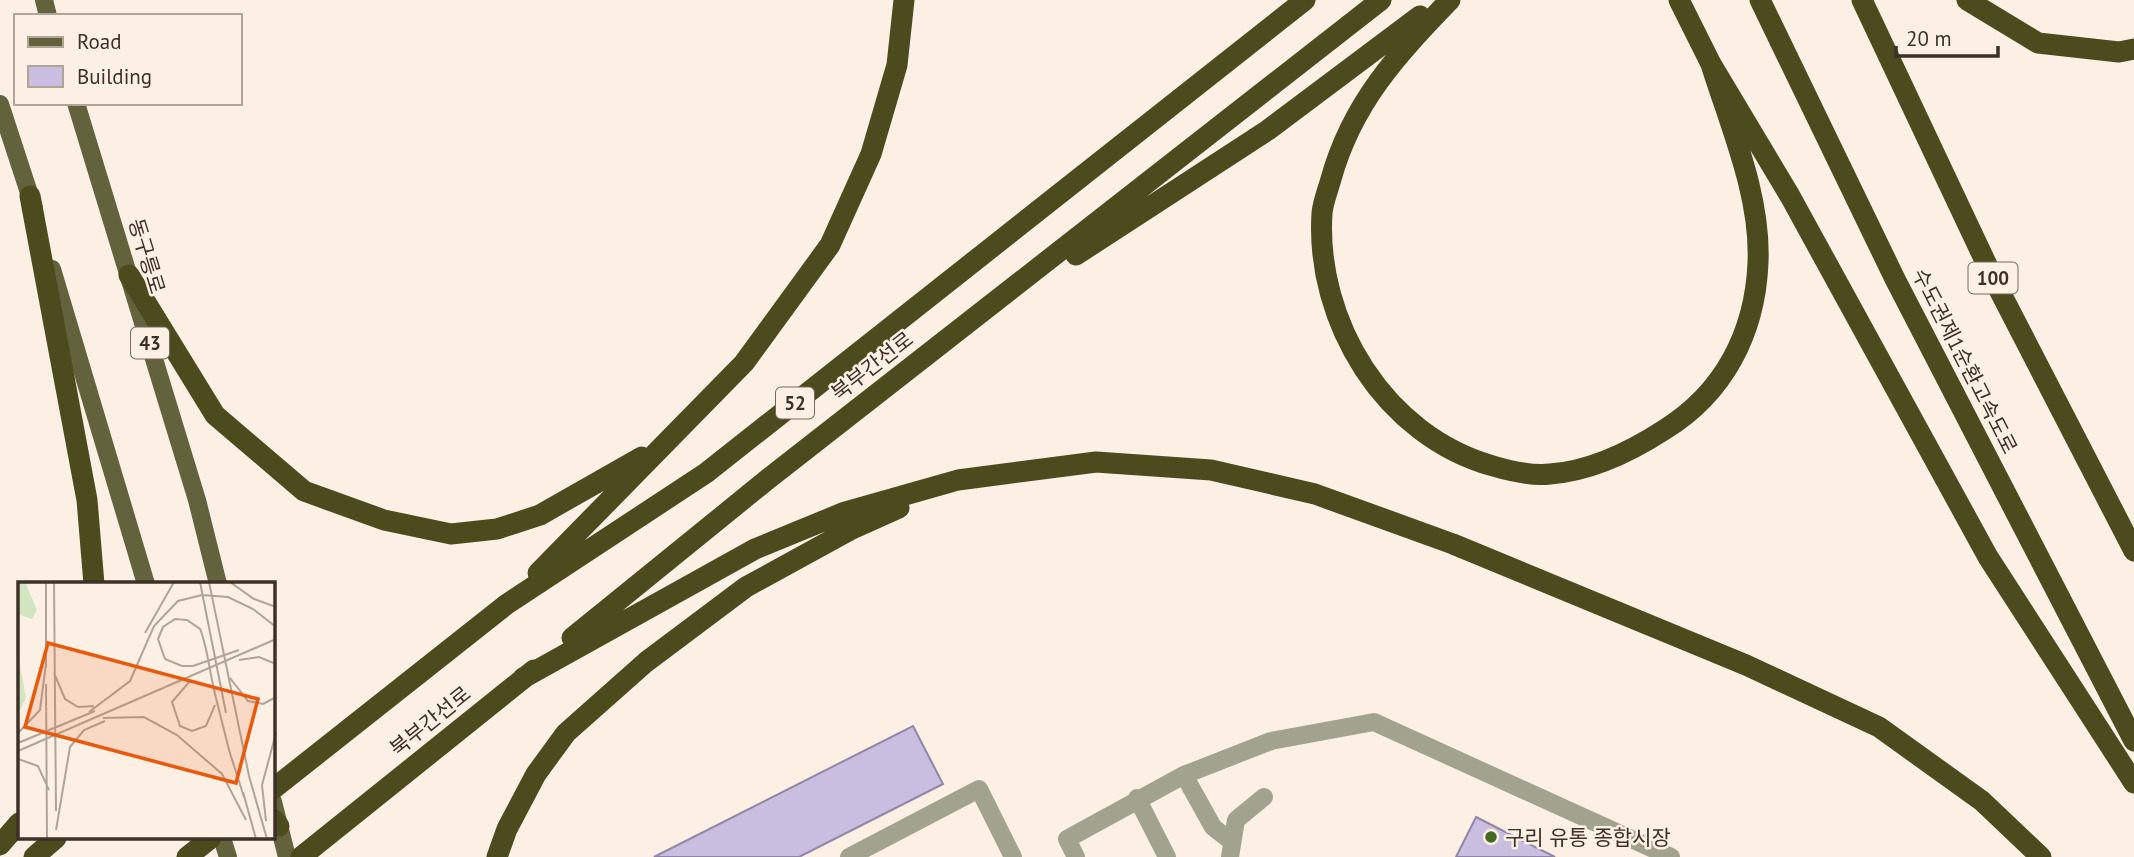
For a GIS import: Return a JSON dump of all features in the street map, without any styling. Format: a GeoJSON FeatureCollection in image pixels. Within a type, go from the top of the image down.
{"type":"FeatureCollection","features":[{"type":"Feature","properties":{"kind":"highway"},"geometry":{"type":"LineString","coordinates":[[507,604],[744,363],[830,245],[870,154],[897,65],[904,0]]}},
{"type":"Feature","properties":{"kind":"highway","name":"북부간선로"},"geometry":{"type":"LineString","coordinates":[[275,787],[507,604],[706,473],[1305,0]]}},
{"type":"Feature","properties":{"kind":"highway","name":"북부간선로"},"geometry":{"type":"LineString","coordinates":[[301,857],[768,478],[1381,0]]}},
{"type":"Feature","properties":{"kind":"highway"},"geometry":{"type":"LineString","coordinates":[[951,336],[1268,130],[1441,0]]}},
{"type":"Feature","properties":{"kind":"highway"},"geometry":{"type":"LineString","coordinates":[[1450,0],[1393,60],[1365,99],[1333,171],[1322,211],[1323,248],[1336,314],[1367,374],[1387,400],[1416,427],[1464,458],[1508,470],[1548,475],[1586,468],[1647,441],[1676,423],[1713,391],[1737,349],[1753,310],[1758,261],[1754,203],[1711,64]]}},
{"type":"Feature","properties":{"kind":"highway"},"geometry":{"type":"LineString","coordinates":[[1679,0],[1711,64],[1790,196],[1988,557],[2134,783]]}},
{"type":"Feature","properties":{"kind":"highway","name":"수도권제1순환고속도로"},"geometry":{"type":"LineString","coordinates":[[1760,0],[1895,279],[2134,741]]}},
{"type":"Feature","properties":{"kind":"highway","name":"100"},"geometry":{"type":"LineString","coordinates":[[1862,0],[1995,282],[2134,551]]}},
{"type":"Feature","properties":{"kind":"highway"},"geometry":{"type":"LineString","coordinates":[[1967,0],[2038,43],[2119,52],[2134,49]]}},
{"type":"Feature","properties":{"kind":"highway"},"geometry":{"type":"LineString","coordinates":[[30,196],[87,500],[94,582]]}},
{"type":"Feature","properties":{"kind":"highway"},"geometry":{"type":"LineString","coordinates":[[129,275],[215,415],[304,491],[384,520],[451,534],[496,529],[540,515],[662,446]]}},
{"type":"Feature","properties":{"kind":"highway"},"geometry":{"type":"LineString","coordinates":[[523,678],[755,549],[845,512],[958,480],[1096,462],[1211,470],[1315,494],[1606,606],[1880,727],[1982,801],[2041,857]]}},
{"type":"Feature","properties":{"kind":"highway"},"geometry":{"type":"LineString","coordinates":[[497,857],[507,829],[536,775],[566,733],[646,662],[746,587],[850,530],[958,480]]}},
{"type":"Feature","properties":{"kind":"highway"},"geometry":{"type":"LineString","coordinates":[[0,845],[18,824]]}},
{"type":"Feature","properties":{"kind":"highway"},"geometry":{"type":"LineString","coordinates":[[34,857],[53,840]]}},
{"type":"Feature","properties":{"kind":"highway"},"geometry":{"type":"LineString","coordinates":[[187,857],[208,840]]}},
{"type":"Feature","properties":{"kind":"main road"},"geometry":{"type":"LineString","coordinates":[[0,104],[145,582]]}},
{"type":"Feature","properties":{"kind":"main road","name":"동구릉로"},"geometry":{"type":"LineString","coordinates":[[77,105],[197,500],[218,582]]}},
{"type":"Feature","properties":{"kind":"main road"},"geometry":{"type":"LineString","coordinates":[[276,823],[287,857]]}},
{"type":"Feature","properties":{"kind":"main road"},"geometry":{"type":"LineString","coordinates":[[223,840],[228,857]]}},
{"type":"Feature","properties":{"kind":"lane"},"geometry":{"type":"LineString","coordinates":[[1076,857],[1067,839],[1137,798],[1184,775],[1271,741],[1374,722],[1671,857]]}},
{"type":"Feature","properties":{"kind":"lane"},"geometry":{"type":"LineString","coordinates":[[1184,775],[1213,827],[1231,849]]}},
{"type":"Feature","properties":{"kind":"lane"},"geometry":{"type":"LineString","coordinates":[[849,857],[979,789],[1013,857]]}},
{"type":"Feature","properties":{"kind":"lane"},"geometry":{"type":"LineString","coordinates":[[1231,849],[1236,820],[1264,797]]}},
{"type":"Feature","properties":{"kind":"lane"},"geometry":{"type":"LineString","coordinates":[[1137,798],[1167,857]]}},
{"type":"Feature","properties":{"kind":"building"},"geometry":{"type":"Polygon","coordinates":[[[913,726],[943,784],[799,857],[654,857],[913,726]]]}},
{"type":"Feature","properties":{"kind":"building","name":"구리 유통 종합시장"},"geometry":{"type":"Polygon","coordinates":[[[1476,817],[1555,857],[1456,857],[1476,817]]]}},
{"type":"Feature","properties":{"kind":"place","name":"구리 유통 종합시장"},"geometry":{"type":"Point","coordinates":[1491,837]}}]}
